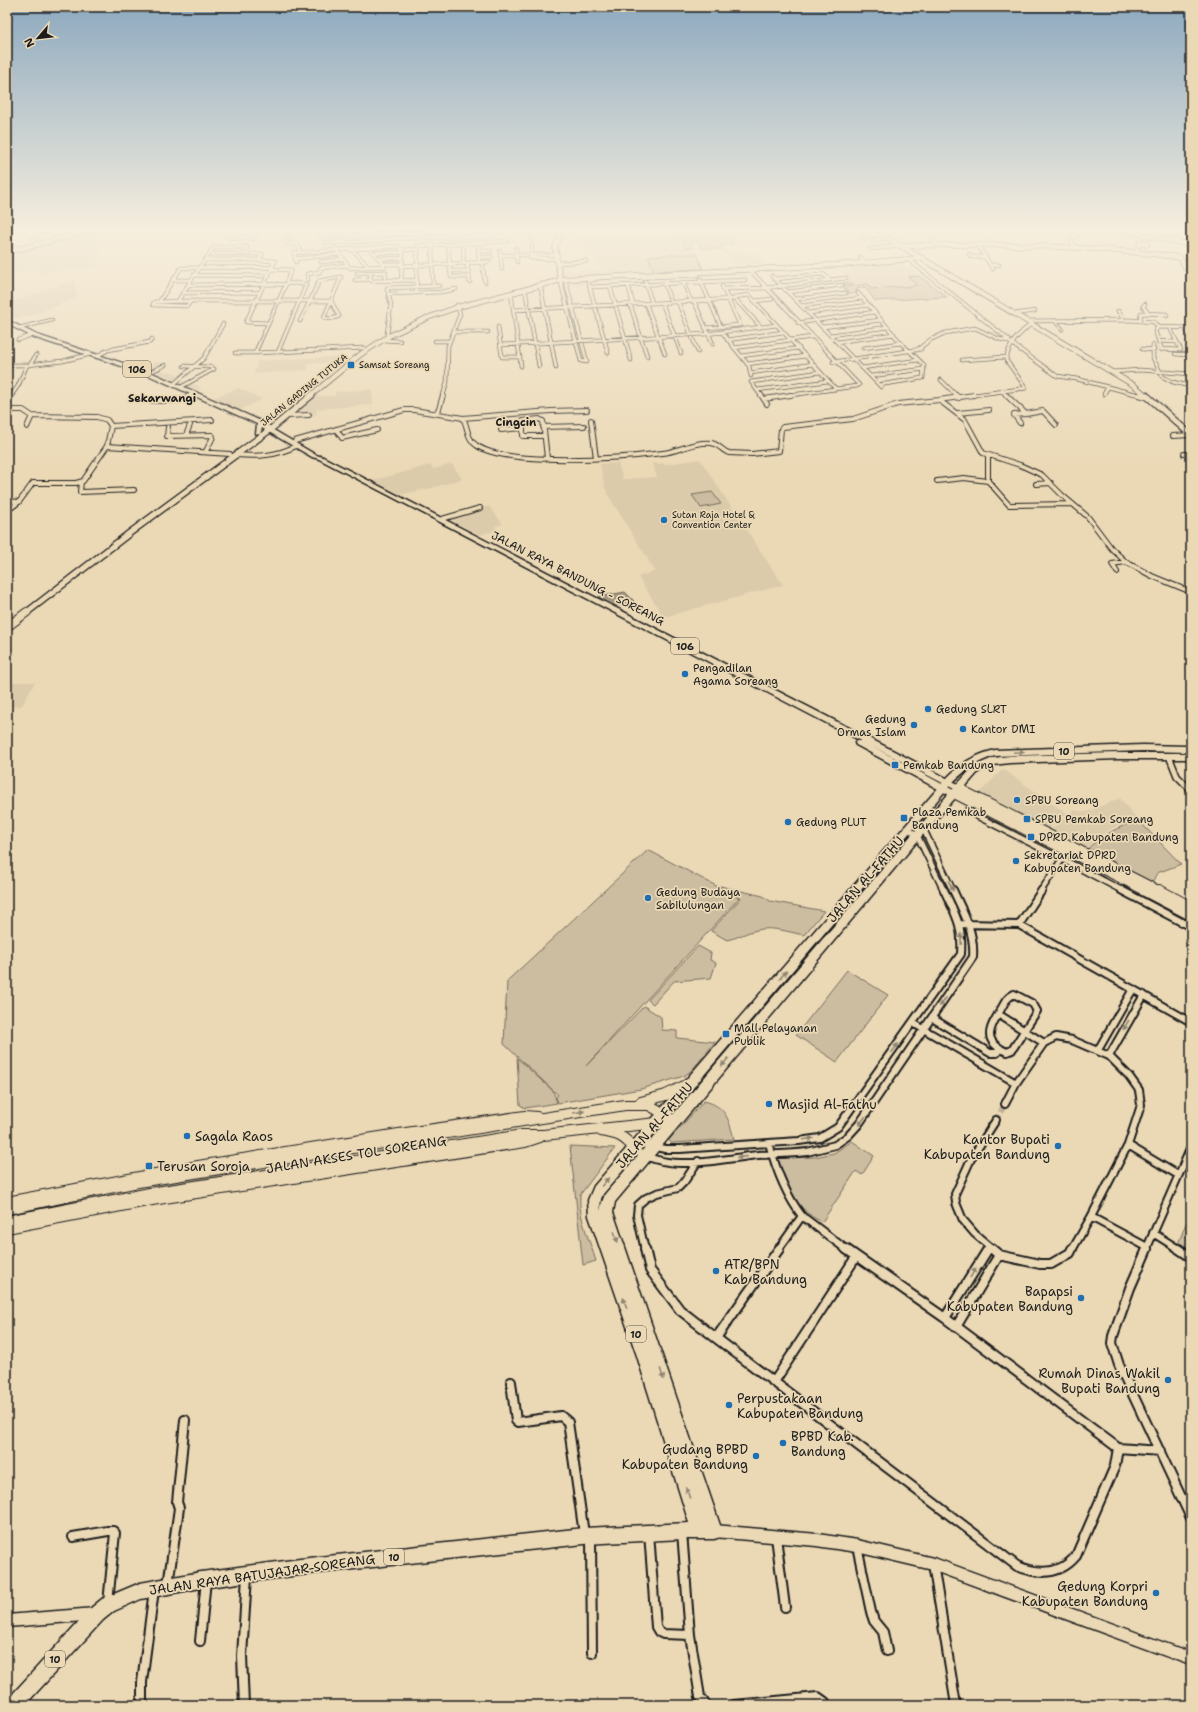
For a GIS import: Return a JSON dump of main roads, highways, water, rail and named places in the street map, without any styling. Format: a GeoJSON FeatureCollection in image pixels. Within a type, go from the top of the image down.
{"type":"FeatureCollection","features":[{"type":"Feature","properties":{"kind":"highway","name":"10"},"geometry":{"type":"LineString","coordinates":[[945,785],[970,762],[982,756],[995,753],[1143,748],[1191,750]]}},
{"type":"Feature","properties":{"kind":"highway","name":"10"},"geometry":{"type":"LineString","coordinates":[[956,791],[976,768],[983,764],[997,761],[1100,756],[1191,756]]}},
{"type":"Feature","properties":{"kind":"highway","name":"JALAN AL-FATHU"},"geometry":{"type":"LineString","coordinates":[[642,1149],[676,1121],[872,888],[945,785]]}},
{"type":"Feature","properties":{"kind":"highway","name":"JALAN AL-FATHU"},"geometry":{"type":"LineString","coordinates":[[707,1531],[649,1355],[607,1212],[607,1205],[613,1192],[662,1118],[693,1081],[862,883],[915,829],[956,791]]}},
{"type":"Feature","properties":{"kind":"highway"},"geometry":{"type":"LineString","coordinates":[[862,883],[872,888]]}},
{"type":"Feature","properties":{"kind":"highway"},"geometry":{"type":"LineString","coordinates":[[816,936],[826,943]]}},
{"type":"Feature","properties":{"kind":"highway"},"geometry":{"type":"LineString","coordinates":[[758,1005],[769,1011]]}},
{"type":"Feature","properties":{"kind":"highway","name":"JALAN RAYA BATUJAJAR-SOREANG"},"geometry":{"type":"LineString","coordinates":[[14,1705],[102,1609],[129,1595],[161,1587],[206,1580],[588,1536],[707,1531]]}},
{"type":"Feature","properties":{"kind":"main road","name":"JALAN GADING TUTUKA"},"geometry":{"type":"LineString","coordinates":[[268,426],[287,416],[364,348],[388,335],[453,308]]}},
{"type":"Feature","properties":{"kind":"main road"},"geometry":{"type":"LineString","coordinates":[[1005,308],[1112,372],[1150,398],[1191,435]]}},
{"type":"Feature","properties":{"kind":"main road","name":"JALAN RAYA BANDUNG - SOREANG"},"geometry":{"type":"LineString","coordinates":[[7,322],[32,335],[148,372],[268,426],[276,433],[314,456],[321,458],[442,519],[956,791]]}},
{"type":"Feature","properties":{"kind":"main road","name":"JALAN GADING TUTUKA"},"geometry":{"type":"LineString","coordinates":[[7,621],[61,583],[259,435],[268,426],[337,372],[388,335]]}},
{"type":"Feature","properties":{"kind":"main road"},"geometry":{"type":"LineString","coordinates":[[259,435],[268,426]]}},
{"type":"Feature","properties":{"kind":"main road"},"geometry":{"type":"LineString","coordinates":[[259,435],[276,433]]}},
{"type":"Feature","properties":{"kind":"main road","name":"JALAN RAYA BANDUNG - SOREANG"},"geometry":{"type":"LineString","coordinates":[[422,510],[434,518],[945,785]]}},
{"type":"Feature","properties":{"kind":"main road","name":"JALAN GADING TUTUKA"},"geometry":{"type":"LineString","coordinates":[[7,627],[61,583]]}},
{"type":"Feature","properties":{"kind":"main road"},"geometry":{"type":"LineString","coordinates":[[956,791],[1191,907]]}},
{"type":"Feature","properties":{"kind":"main road"},"geometry":{"type":"LineString","coordinates":[[956,791],[1191,915]]}},
{"type":"Feature","properties":{"kind":"main road","name":"JALAN AKSES TOL SOREANG"},"geometry":{"type":"LineString","coordinates":[[7,1202],[25,1202],[138,1182],[636,1104],[666,1095],[693,1081]]}},
{"type":"Feature","properties":{"kind":"main road","name":"JALAN AKSES TOL SOREANG"},"geometry":{"type":"LineString","coordinates":[[636,1104],[649,1105],[662,1118]]}},
{"type":"Feature","properties":{"kind":"main road","name":"JALAN AKSES TOL SOREANG"},"geometry":{"type":"LineString","coordinates":[[7,1209],[25,1202],[136,1176],[391,1135],[525,1116],[540,1118]]}},
{"type":"Feature","properties":{"kind":"main road","name":"JALAN AKSES TOL SOREANG"},"geometry":{"type":"LineString","coordinates":[[7,1221],[150,1193],[239,1178],[522,1135],[543,1135],[586,1130],[662,1118],[676,1121]]}},
{"type":"Feature","properties":{"kind":"main road"},"geometry":{"type":"LineString","coordinates":[[586,1130],[621,1135],[642,1149]]}},
{"type":"Feature","properties":{"kind":"main road","name":"JALAN AKSES TOL SOREANG"},"geometry":{"type":"LineString","coordinates":[[7,1228],[152,1200],[525,1142],[543,1135]]}},
{"type":"Feature","properties":{"kind":"main road"},"geometry":{"type":"LineString","coordinates":[[239,1178],[240,1166]]}},
{"type":"Feature","properties":{"kind":"main road"},"geometry":{"type":"LineString","coordinates":[[707,1531],[857,1546],[933,1564],[1191,1659]]}},
{"type":"Feature","properties":{"kind":"main road"},"geometry":{"type":"LineString","coordinates":[[7,1620],[102,1609]]}},
{"type":"Feature","properties":{"kind":"tunnel"},"geometry":{"type":"LineString","coordinates":[[996,1120],[1005,1104]]}},
{"type":"Feature","properties":{"kind":"place","name":"Samsat Soreang"},"geometry":{"type":"Point","coordinates":[351,365]}},
{"type":"Feature","properties":{"kind":"place","name":"Sutan Raja Hotel & Convention Center"},"geometry":{"type":"Point","coordinates":[664,520]}},
{"type":"Feature","properties":{"kind":"place","name":"Pengadilan Agama Soreang"},"geometry":{"type":"Point","coordinates":[685,674]}},
{"type":"Feature","properties":{"kind":"place","name":"Gedung SLRT"},"geometry":{"type":"Point","coordinates":[928,709]}},
{"type":"Feature","properties":{"kind":"place","name":"Gedung Ormas Islam"},"geometry":{"type":"Point","coordinates":[914,725]}},
{"type":"Feature","properties":{"kind":"place","name":"Kantor DMI"},"geometry":{"type":"Point","coordinates":[963,729]}},
{"type":"Feature","properties":{"kind":"place","name":"Pemkab Bandung"},"geometry":{"type":"Point","coordinates":[895,765]}},
{"type":"Feature","properties":{"kind":"place","name":"SPBU Soreang"},"geometry":{"type":"Point","coordinates":[1017,800]}},
{"type":"Feature","properties":{"kind":"place","name":"Plaza Pemkab Bandung"},"geometry":{"type":"Point","coordinates":[904,818]}},
{"type":"Feature","properties":{"kind":"place","name":"SPBU Pemkab Soreang"},"geometry":{"type":"Point","coordinates":[1027,819]}},
{"type":"Feature","properties":{"kind":"place","name":"Gedung PLUT"},"geometry":{"type":"Point","coordinates":[788,822]}},
{"type":"Feature","properties":{"kind":"place","name":"DPRD Kabupaten Bandung"},"geometry":{"type":"Point","coordinates":[1031,837]}},
{"type":"Feature","properties":{"kind":"place","name":"Sekretariat DPRD Kabupaten Bandung"},"geometry":{"type":"Point","coordinates":[1016,861]}},
{"type":"Feature","properties":{"kind":"place","name":"Gedung Budaya Sabilulungan"},"geometry":{"type":"Point","coordinates":[648,898]}},
{"type":"Feature","properties":{"kind":"place","name":"Mall Pelayanan Publik"},"geometry":{"type":"Point","coordinates":[726,1034]}},
{"type":"Feature","properties":{"kind":"place","name":"Masjid Al-Fathu"},"geometry":{"type":"Point","coordinates":[769,1104]}},
{"type":"Feature","properties":{"kind":"place","name":"Sagala Raos"},"geometry":{"type":"Point","coordinates":[187,1136]}},
{"type":"Feature","properties":{"kind":"place","name":"Kantor Bupati Kabupaten Bandung"},"geometry":{"type":"Point","coordinates":[1058,1146]}},
{"type":"Feature","properties":{"kind":"place","name":"Terusan Soroja"},"geometry":{"type":"Point","coordinates":[149,1166]}},
{"type":"Feature","properties":{"kind":"place","name":"ATR/BPN Kab Bandung"},"geometry":{"type":"Point","coordinates":[716,1271]}},
{"type":"Feature","properties":{"kind":"place","name":"Bapapsi Kabupaten Bandung"},"geometry":{"type":"Point","coordinates":[1081,1298]}},
{"type":"Feature","properties":{"kind":"place","name":"Rumah Dinas Wakil Bupati Bandung"},"geometry":{"type":"Point","coordinates":[1168,1380]}},
{"type":"Feature","properties":{"kind":"place","name":"Perpustakaan Kabupaten Bandung"},"geometry":{"type":"Point","coordinates":[729,1405]}},
{"type":"Feature","properties":{"kind":"place","name":"BPBD Kab. Bandung"},"geometry":{"type":"Point","coordinates":[783,1443]}},
{"type":"Feature","properties":{"kind":"place","name":"Gudang BPBD Kabupaten Bandung"},"geometry":{"type":"Point","coordinates":[756,1456]}},
{"type":"Feature","properties":{"kind":"place","name":"Gedung Korpri Kabupaten Bandung"},"geometry":{"type":"Point","coordinates":[1156,1593]}},
{"type":"Feature","properties":{"kind":"district","name":"Sekarwangi"},"geometry":{"type":"Point","coordinates":[162,398]}},
{"type":"Feature","properties":{"kind":"district","name":"Cingcin"},"geometry":{"type":"Point","coordinates":[516,422]}}]}
